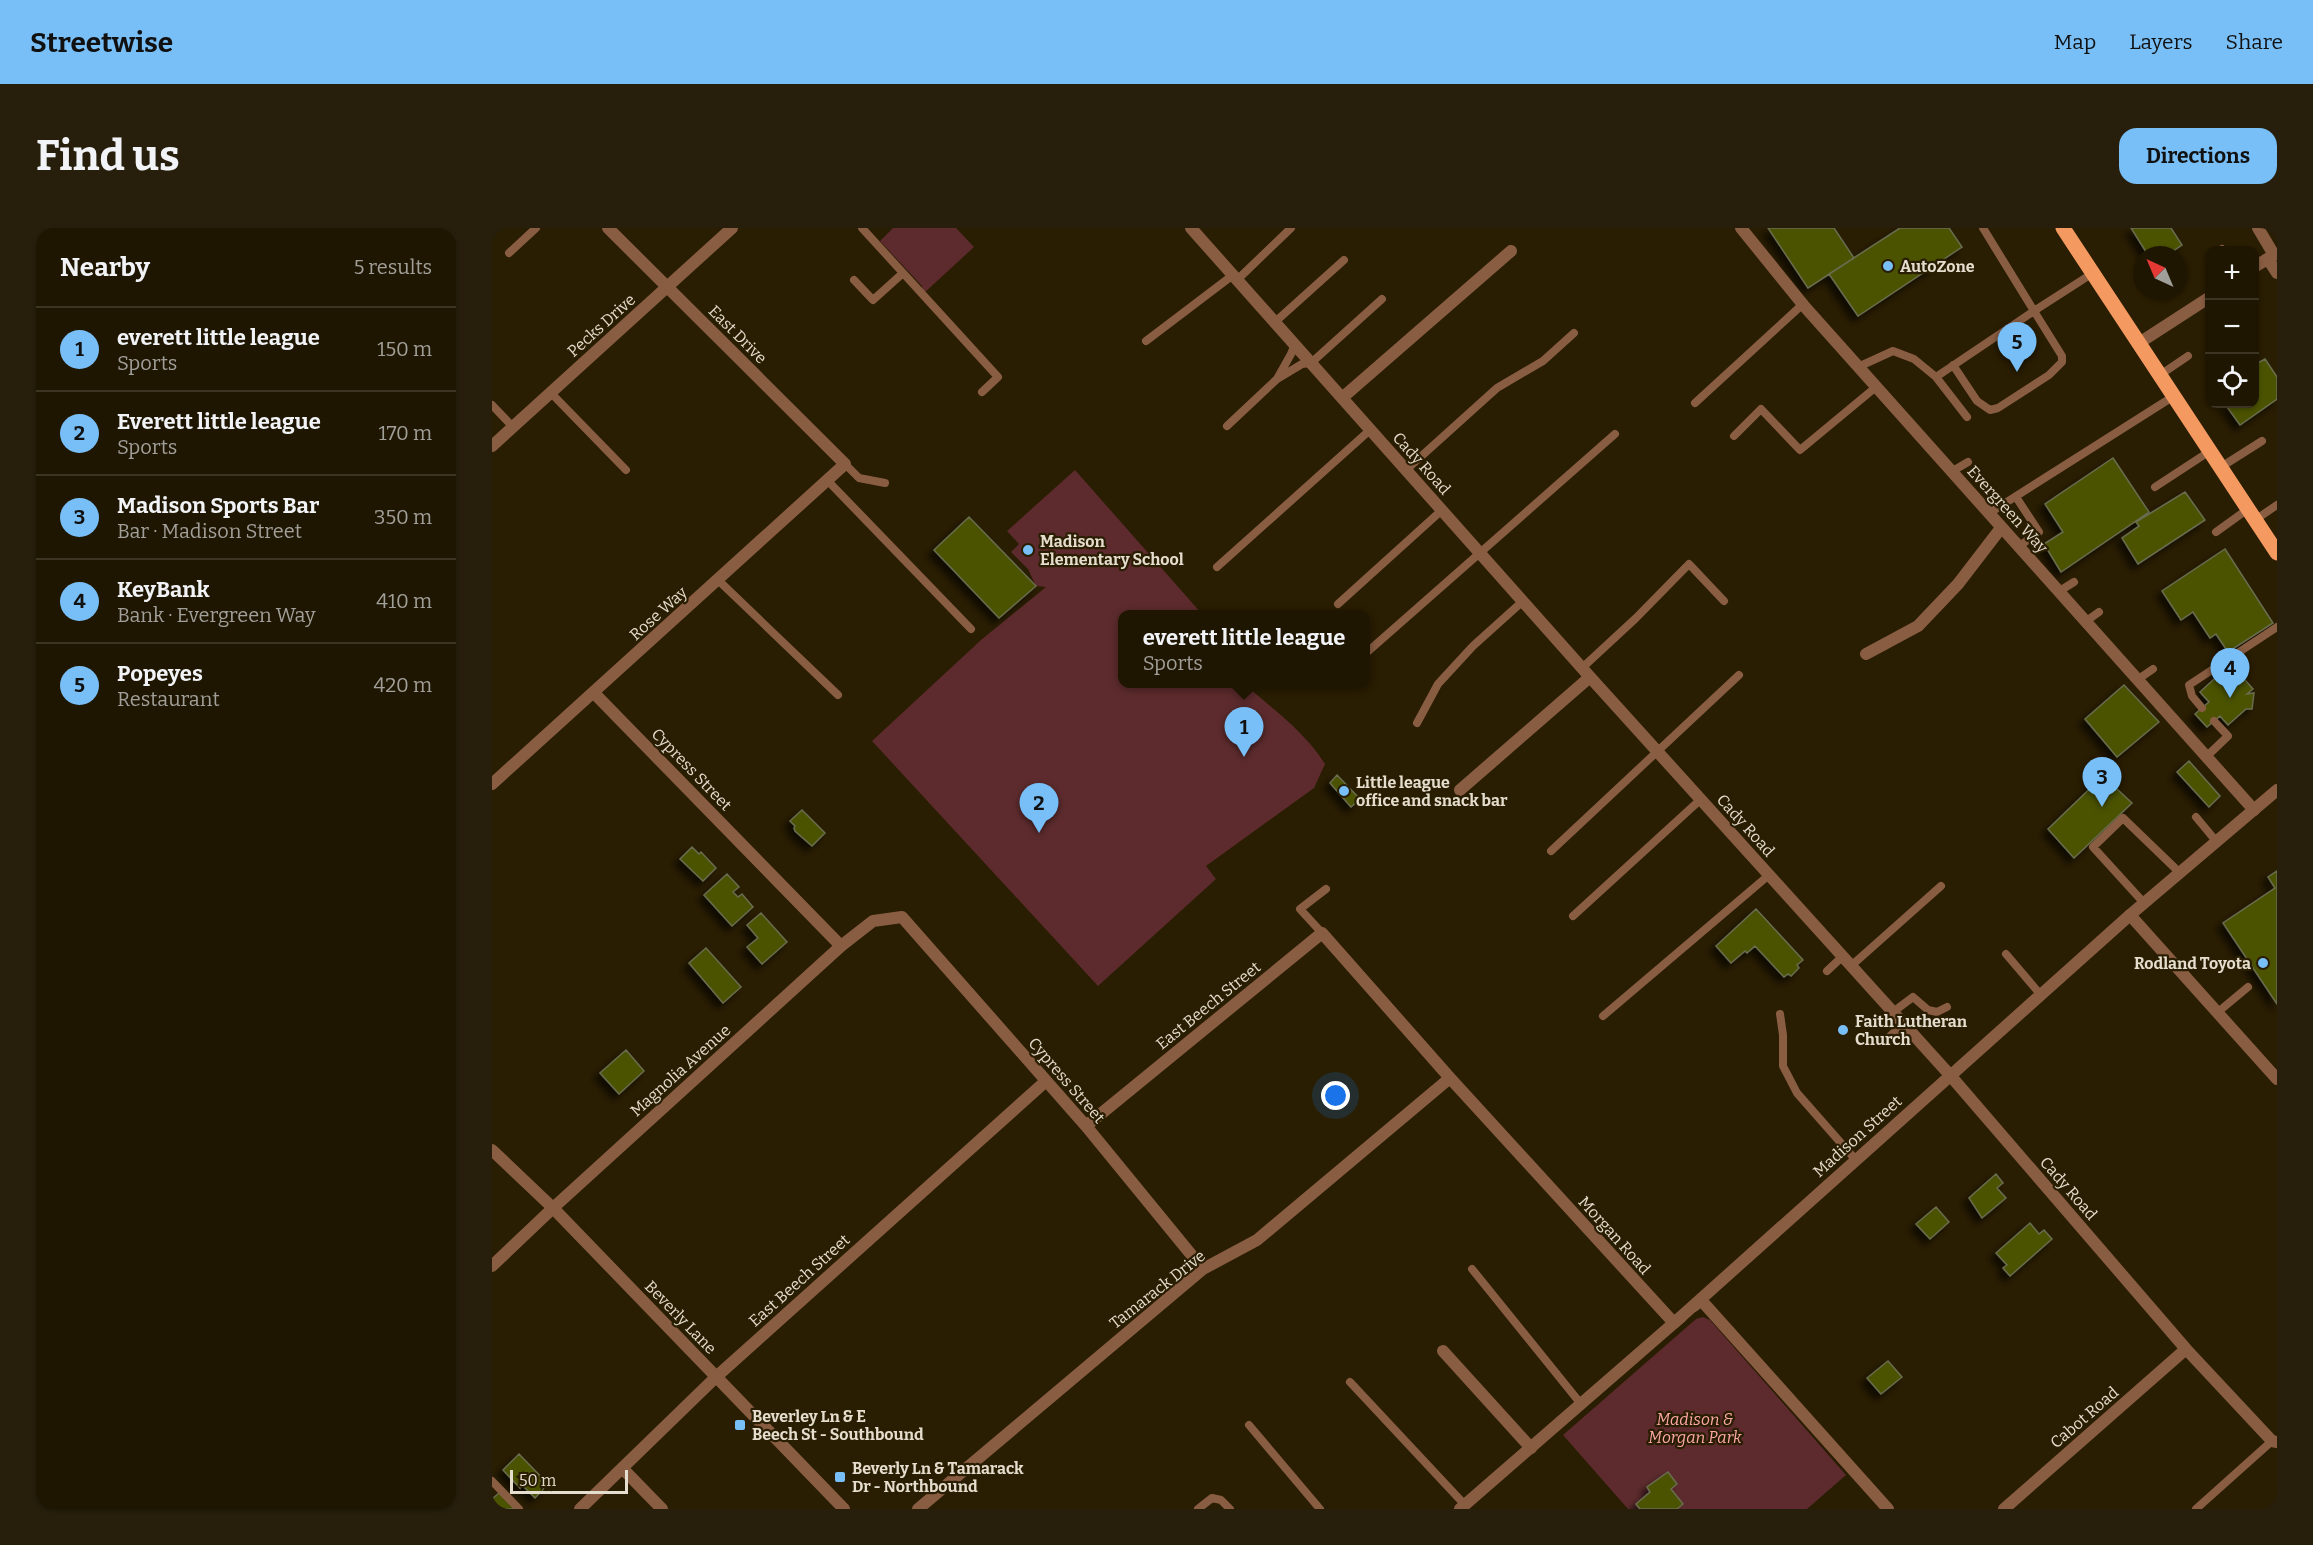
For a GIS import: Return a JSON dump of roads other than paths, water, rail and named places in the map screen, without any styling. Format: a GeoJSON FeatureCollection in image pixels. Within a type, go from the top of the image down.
{"type":"FeatureCollection","features":[{"type":"Feature","properties":{"kind":"main road"},"geometry":{"type":"LineString","coordinates":[[2063,228],[2277,553]]}},
{"type":"Feature","properties":{"kind":"street","name":"East Drive"},"geometry":{"type":"LineString","coordinates":[[608,228],[845,464]]}},
{"type":"Feature","properties":{"kind":"street","name":"Pecks Drive"},"geometry":{"type":"LineString","coordinates":[[492,446],[732,228]]}},
{"type":"Feature","properties":{"kind":"street","name":"Cady Road"},"geometry":{"type":"LineString","coordinates":[[1191,228],[1586,673],[1949,1074],[2186,1349],[2275,1442]]}},
{"type":"Feature","properties":{"kind":"street","name":"Evergreen Way"},"geometry":{"type":"LineString","coordinates":[[1741,228],[1803,304],[2137,680],[2174,727],[2206,757],[2253,810]]}},
{"type":"Feature","properties":{"kind":"street"},"geometry":{"type":"LineString","coordinates":[[2258,228],[2274,255],[2259,264]]}},
{"type":"Feature","properties":{"kind":"street"},"geometry":{"type":"LineString","coordinates":[[1342,398],[1511,250]]}},
{"type":"Feature","properties":{"kind":"street"},"geometry":{"type":"LineString","coordinates":[[2268,259],[2277,273]]}},
{"type":"Feature","properties":{"kind":"street"},"geometry":{"type":"LineString","coordinates":[[2139,343],[2205,300]]}},
{"type":"Feature","properties":{"kind":"street","name":"Rose Way"},"geometry":{"type":"LineString","coordinates":[[492,784],[845,464]]}},
{"type":"Feature","properties":{"kind":"street"},"geometry":{"type":"LineString","coordinates":[[1866,654],[1918,626],[1958,584],[2001,528]]}},
{"type":"Feature","properties":{"kind":"street"},"geometry":{"type":"LineString","coordinates":[[1460,790],[1586,673]]}},
{"type":"Feature","properties":{"kind":"street","name":"Cypress Street"},"geometry":{"type":"LineString","coordinates":[[594,693],[841,946]]}},
{"type":"Feature","properties":{"kind":"street","name":"Madison Street"},"geometry":{"type":"LineString","coordinates":[[1463,1507],[1674,1323],[1949,1074],[2277,790]]}},
{"type":"Feature","properties":{"kind":"street"},"geometry":{"type":"LineString","coordinates":[[2130,915],[2277,1079]]}},
{"type":"Feature","properties":{"kind":"street","name":"Cypress Street"},"geometry":{"type":"LineString","coordinates":[[902,917],[1086,1126],[1203,1269]]}},
{"type":"Feature","properties":{"kind":"street","name":"Magnolia Avenue"},"geometry":{"type":"LineString","coordinates":[[492,1266],[841,946],[873,921],[902,917]]}},
{"type":"Feature","properties":{"kind":"street","name":"Morgan Road"},"geometry":{"type":"LineString","coordinates":[[1322,933],[1450,1078],[1674,1323]]}},
{"type":"Feature","properties":{"kind":"street","name":"East Beech Street"},"geometry":{"type":"LineString","coordinates":[[1086,1126],[1322,933]]}},
{"type":"Feature","properties":{"kind":"street","name":"Tamarack Drive"},"geometry":{"type":"LineString","coordinates":[[918,1509],[1203,1269],[1257,1240],[1450,1078]]}},
{"type":"Feature","properties":{"kind":"street","name":"East Beech Street"},"geometry":{"type":"LineString","coordinates":[[580,1509],[716,1377],[1046,1082]]}},
{"type":"Feature","properties":{"kind":"street","name":"Beverly Lane"},"geometry":{"type":"LineString","coordinates":[[492,1150],[553,1208],[844,1509]]}},
{"type":"Feature","properties":{"kind":"street"},"geometry":{"type":"LineString","coordinates":[[1674,1323],[1701,1300],[1888,1509]]}},
{"type":"Feature","properties":{"kind":"street","name":"Cabot Road"},"geometry":{"type":"LineString","coordinates":[[2004,1509],[2186,1349]]}},
{"type":"Feature","properties":{"kind":"street"},"geometry":{"type":"LineString","coordinates":[[1443,1351],[1531,1448]]}},
{"type":"Feature","properties":{"kind":"street"},"geometry":{"type":"LineString","coordinates":[[622,1468],[663,1509]]}},
{"type":"Feature","properties":{"kind":"lane"},"geometry":{"type":"LineString","coordinates":[[509,253],[536,228]]}},
{"type":"Feature","properties":{"kind":"lane"},"geometry":{"type":"LineString","coordinates":[[862,228],[998,377],[982,392]]}},
{"type":"Feature","properties":{"kind":"lane"},"geometry":{"type":"LineString","coordinates":[[1146,341],[1235,277],[1291,228]]}},
{"type":"Feature","properties":{"kind":"lane"},"geometry":{"type":"LineString","coordinates":[[1953,365],[1977,401],[1990,410],[1998,408],[2049,375],[2062,362],[2061,356],[1983,228]]}},
{"type":"Feature","properties":{"kind":"lane"},"geometry":{"type":"LineString","coordinates":[[1275,322],[1344,260]]}},
{"type":"Feature","properties":{"kind":"lane"},"geometry":{"type":"LineString","coordinates":[[854,280],[873,300],[903,273]]}},
{"type":"Feature","properties":{"kind":"lane"},"geometry":{"type":"LineString","coordinates":[[1936,377],[2093,273]]}},
{"type":"Feature","properties":{"kind":"lane"},"geometry":{"type":"LineString","coordinates":[[1227,426],[1277,379],[1302,364],[1311,363],[1382,299]]}},
{"type":"Feature","properties":{"kind":"lane"},"geometry":{"type":"LineString","coordinates":[[1695,403],[1803,304]]}},
{"type":"Feature","properties":{"kind":"lane"},"geometry":{"type":"LineString","coordinates":[[1406,470],[1497,388],[1543,361],[1574,333]]}},
{"type":"Feature","properties":{"kind":"lane"},"geometry":{"type":"LineString","coordinates":[[1277,379],[1292,354],[1295,344]]}},
{"type":"Feature","properties":{"kind":"lane"},"geometry":{"type":"LineString","coordinates":[[1858,367],[1893,351],[1914,359],[1936,377],[1967,417]]}},
{"type":"Feature","properties":{"kind":"lane"},"geometry":{"type":"LineString","coordinates":[[2160,375],[2188,356]]}},
{"type":"Feature","properties":{"kind":"lane"},"geometry":{"type":"LineString","coordinates":[[1734,436],[1761,409],[1800,450],[1876,387]]}},
{"type":"Feature","properties":{"kind":"lane"},"geometry":{"type":"LineString","coordinates":[[551,393],[626,470]]}},
{"type":"Feature","properties":{"kind":"lane"},"geometry":{"type":"LineString","coordinates":[[1988,514],[2174,396]]}},
{"type":"Feature","properties":{"kind":"lane"},"geometry":{"type":"LineString","coordinates":[[492,405],[513,427]]}},
{"type":"Feature","properties":{"kind":"lane"},"geometry":{"type":"LineString","coordinates":[[1217,567],[1370,430]]}},
{"type":"Feature","properties":{"kind":"lane"},"geometry":{"type":"LineString","coordinates":[[1370,650],[1615,434]]}},
{"type":"Feature","properties":{"kind":"lane"},"geometry":{"type":"LineString","coordinates":[[2221,467],[2262,441]]}},
{"type":"Feature","properties":{"kind":"lane"},"geometry":{"type":"LineString","coordinates":[[2155,487],[2210,451]]}},
{"type":"Feature","properties":{"kind":"lane"},"geometry":{"type":"LineString","coordinates":[[1952,472],[1968,462]]}},
{"type":"Feature","properties":{"kind":"lane"},"geometry":{"type":"LineString","coordinates":[[845,464],[859,478],[885,483]]}},
{"type":"Feature","properties":{"kind":"lane"},"geometry":{"type":"LineString","coordinates":[[827,480],[971,629]]}},
{"type":"Feature","properties":{"kind":"lane"},"geometry":{"type":"LineString","coordinates":[[2016,497],[2039,532],[2018,547]]}},
{"type":"Feature","properties":{"kind":"lane"},"geometry":{"type":"LineString","coordinates":[[2216,532],[2277,505]]}},
{"type":"Feature","properties":{"kind":"lane"},"geometry":{"type":"LineString","coordinates":[[1338,604],[1442,510]]}},
{"type":"Feature","properties":{"kind":"lane"},"geometry":{"type":"LineString","coordinates":[[1586,673],[1689,564],[1724,601]]}},
{"type":"Feature","properties":{"kind":"lane"},"geometry":{"type":"LineString","coordinates":[[718,580],[838,695]]}},
{"type":"Feature","properties":{"kind":"lane"},"geometry":{"type":"LineString","coordinates":[[2058,592],[2074,582]]}},
{"type":"Feature","properties":{"kind":"lane"},"geometry":{"type":"LineString","coordinates":[[1417,723],[1438,684],[1473,646],[1522,601]]}},
{"type":"Feature","properties":{"kind":"lane"},"geometry":{"type":"LineString","coordinates":[[2085,622],[2099,612]]}},
{"type":"Feature","properties":{"kind":"lane"},"geometry":{"type":"LineString","coordinates":[[2202,708],[2192,696],[2189,685],[2277,627]]}},
{"type":"Feature","properties":{"kind":"lane"},"geometry":{"type":"LineString","coordinates":[[2137,680],[2153,669]]}},
{"type":"Feature","properties":{"kind":"lane"},"geometry":{"type":"LineString","coordinates":[[1551,851],[1739,675]]}},
{"type":"Feature","properties":{"kind":"lane"},"geometry":{"type":"LineString","coordinates":[[2206,757],[2228,736],[2214,721]]}},
{"type":"Feature","properties":{"kind":"lane"},"geometry":{"type":"LineString","coordinates":[[1573,916],[1700,800]]}},
{"type":"Feature","properties":{"kind":"lane"},"geometry":{"type":"LineString","coordinates":[[2196,817],[2216,841]]}},
{"type":"Feature","properties":{"kind":"lane"},"geometry":{"type":"LineString","coordinates":[[2144,903],[2092,847],[2123,818],[2180,872]]}},
{"type":"Feature","properties":{"kind":"lane"},"geometry":{"type":"LineString","coordinates":[[1603,1016],[1769,875]]}},
{"type":"Feature","properties":{"kind":"lane"},"geometry":{"type":"LineString","coordinates":[[1827,971],[1847,961],[1941,886]]}},
{"type":"Feature","properties":{"kind":"lane"},"geometry":{"type":"LineString","coordinates":[[1322,933],[1300,909],[1326,889]]}},
{"type":"Feature","properties":{"kind":"lane"},"geometry":{"type":"LineString","coordinates":[[2006,954],[2040,994]]}},
{"type":"Feature","properties":{"kind":"lane"},"geometry":{"type":"LineString","coordinates":[[2218,1012],[2248,987]]}},
{"type":"Feature","properties":{"kind":"lane"},"geometry":{"type":"LineString","coordinates":[[1893,1012],[1913,997],[1928,1010],[1937,1012],[1947,1007]]}},
{"type":"Feature","properties":{"kind":"lane"},"geometry":{"type":"LineString","coordinates":[[1780,1014],[1783,1066],[1797,1093],[1855,1159]]}},
{"type":"Feature","properties":{"kind":"lane"},"geometry":{"type":"LineString","coordinates":[[1887,1040],[1903,1024]]}},
{"type":"Feature","properties":{"kind":"lane"},"geometry":{"type":"LineString","coordinates":[[1813,1111],[1820,1104]]}},
{"type":"Feature","properties":{"kind":"lane"},"geometry":{"type":"LineString","coordinates":[[1472,1269],[1581,1404]]}},
{"type":"Feature","properties":{"kind":"lane"},"geometry":{"type":"LineString","coordinates":[[1350,1382],[1463,1507]]}},
{"type":"Feature","properties":{"kind":"lane"},"geometry":{"type":"LineString","coordinates":[[1249,1425],[1320,1509]]}},
{"type":"Feature","properties":{"kind":"lane"},"geometry":{"type":"LineString","coordinates":[[2196,1509],[2275,1442]]}},
{"type":"Feature","properties":{"kind":"lane"},"geometry":{"type":"LineString","coordinates":[[492,1481],[519,1509]]}},
{"type":"Feature","properties":{"kind":"lane"},"geometry":{"type":"LineString","coordinates":[[1198,1509],[1212,1498],[1221,1500],[1230,1509]]}},
{"type":"Feature","properties":{"kind":"place","name":"AutoZone"},"geometry":{"type":"Point","coordinates":[1888,266]}},
{"type":"Feature","properties":{"kind":"place","name":"Popeyes"},"geometry":{"type":"Point","coordinates":[2017,372]}},
{"type":"Feature","properties":{"kind":"place","name":"Madison Elementary School"},"geometry":{"type":"Point","coordinates":[1028,550]}},
{"type":"Feature","properties":{"kind":"place","name":"KeyBank"},"geometry":{"type":"Point","coordinates":[2230,698]}},
{"type":"Feature","properties":{"kind":"place","name":"everett little league"},"geometry":{"type":"Point","coordinates":[1244,757]}},
{"type":"Feature","properties":{"kind":"place","name":"Little league office and snack bar"},"geometry":{"type":"Point","coordinates":[1344,791]}},
{"type":"Feature","properties":{"kind":"place","name":"Madison Sports Bar"},"geometry":{"type":"Point","coordinates":[2102,807]}},
{"type":"Feature","properties":{"kind":"place","name":"Everett little league"},"geometry":{"type":"Point","coordinates":[1039,833]}},
{"type":"Feature","properties":{"kind":"place","name":"Rodland Toyota"},"geometry":{"type":"Point","coordinates":[2263,963]}},
{"type":"Feature","properties":{"kind":"place","name":"Faith Lutheran Church"},"geometry":{"type":"Point","coordinates":[1843,1030]}},
{"type":"Feature","properties":{"kind":"place","name":"Beverley Ln & E Beech St - Southbound"},"geometry":{"type":"Point","coordinates":[740,1425]}},
{"type":"Feature","properties":{"kind":"place","name":"Beverly Ln & Tamarack Dr - Northbound"},"geometry":{"type":"Point","coordinates":[840,1477]}},
{"type":"Feature","properties":{"kind":"park label","name":"Madison & Morgan Park"},"geometry":{"type":"Point","coordinates":[1695,1428]}}]}
